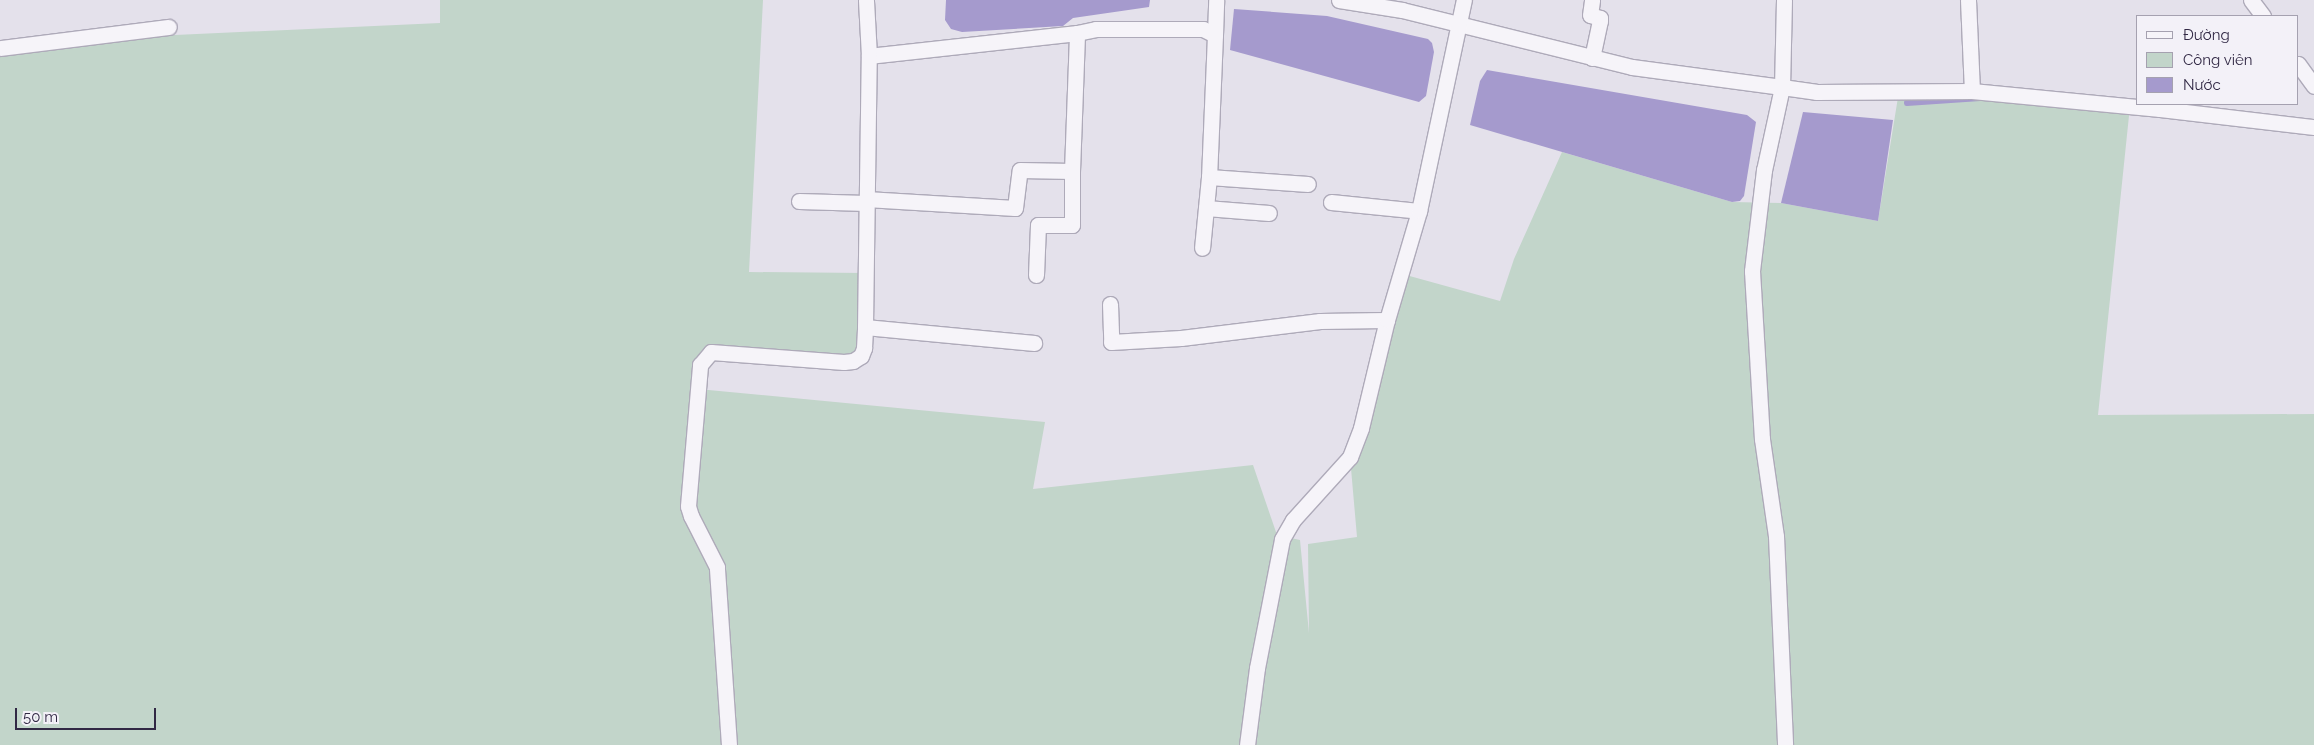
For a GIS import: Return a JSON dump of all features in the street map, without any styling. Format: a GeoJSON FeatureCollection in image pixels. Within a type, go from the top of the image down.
{"type":"FeatureCollection","features":[{"type":"Feature","properties":{"kind":"street"},"geometry":{"type":"LineString","coordinates":[[729,745],[717,567],[691,516],[688,506],[700,365],[710,352],[727,351],[844,362],[852,361],[861,356],[864,348],[865,327],[869,56],[866,0]]}},
{"type":"Feature","properties":{"kind":"street"},"geometry":{"type":"LineString","coordinates":[[1202,248],[1209,177],[1216,0]]}},
{"type":"Feature","properties":{"kind":"street"},"geometry":{"type":"LineString","coordinates":[[1339,0],[1402,10],[1632,68],[1816,92],[1972,91],[2160,109],[2314,127]]}},
{"type":"Feature","properties":{"kind":"street"},"geometry":{"type":"LineString","coordinates":[[1247,745],[1257,668],[1282,538],[1293,520],[1350,457],[1362,428],[1387,320],[1419,211],[1457,25],[1464,0]]}},
{"type":"Feature","properties":{"kind":"street"},"geometry":{"type":"LineString","coordinates":[[1592,0],[1590,15],[1600,18],[1600,21],[1592,58]]}},
{"type":"Feature","properties":{"kind":"street"},"geometry":{"type":"LineString","coordinates":[[1784,0],[1782,87],[1764,170],[1752,271],[1762,439],[1776,536],[1785,745]]}},
{"type":"Feature","properties":{"kind":"street"},"geometry":{"type":"LineString","coordinates":[[1968,0],[1972,91]]}},
{"type":"Feature","properties":{"kind":"street"},"geometry":{"type":"LineString","coordinates":[[2251,0],[2262,15]]}},
{"type":"Feature","properties":{"kind":"street"},"geometry":{"type":"LineString","coordinates":[[0,48],[169,27]]}},
{"type":"Feature","properties":{"kind":"street"},"geometry":{"type":"LineString","coordinates":[[869,56],[1078,33],[1096,29],[1203,29],[1215,35]]}},
{"type":"Feature","properties":{"kind":"street"},"geometry":{"type":"LineString","coordinates":[[1036,275],[1038,224],[1072,225],[1072,171],[1078,33]]}},
{"type":"Feature","properties":{"kind":"street"},"geometry":{"type":"LineString","coordinates":[[2299,65],[2314,86]]}},
{"type":"Feature","properties":{"kind":"street"},"geometry":{"type":"LineString","coordinates":[[799,201],[866,201],[1014,208],[1020,170],[1072,171]]}},
{"type":"Feature","properties":{"kind":"street"},"geometry":{"type":"LineString","coordinates":[[1209,177],[1308,184]]}},
{"type":"Feature","properties":{"kind":"street"},"geometry":{"type":"LineString","coordinates":[[1331,202],[1419,211]]}},
{"type":"Feature","properties":{"kind":"street"},"geometry":{"type":"LineString","coordinates":[[1206,208],[1269,214]]}},
{"type":"Feature","properties":{"kind":"street"},"geometry":{"type":"LineString","coordinates":[[1110,304],[1111,342],[1181,338],[1320,322],[1387,320]]}},
{"type":"Feature","properties":{"kind":"street"},"geometry":{"type":"LineString","coordinates":[[865,327],[1034,343]]}},
{"type":"Feature","properties":{"kind":"green space"},"geometry":{"type":"Polygon","coordinates":[[[440,0],[763,0],[749,272],[865,273],[861,356],[704,357],[698,389],[1045,422],[1033,489],[1253,465],[1277,535],[1300,540],[1309,633],[1308,544],[1357,537],[1350,457],[1406,275],[1500,301],[1514,259],[1562,152],[1732,202],[1781,203],[1878,221],[1899,91],[2130,106],[2098,415],[2314,414],[2314,745],[0,745],[0,50],[175,35],[440,23],[440,0]]]}},
{"type":"Feature","properties":{"kind":"water"},"geometry":{"type":"Polygon","coordinates":[[[946,0],[1150,0],[1149,7],[1073,18],[1063,26],[962,32],[951,29],[945,20],[946,0]]]}},
{"type":"Feature","properties":{"kind":"water"},"geometry":{"type":"Polygon","coordinates":[[[1234,9],[1327,16],[1428,39],[1432,43],[1434,52],[1426,96],[1419,102],[1230,50],[1234,9]]]}},
{"type":"Feature","properties":{"kind":"water"},"geometry":{"type":"Polygon","coordinates":[[[1487,70],[1747,115],[1756,122],[1744,196],[1740,201],[1732,202],[1470,125],[1480,81],[1487,70]]]}},
{"type":"Feature","properties":{"kind":"water"},"geometry":{"type":"Polygon","coordinates":[[[1803,112],[1893,120],[1878,221],[1781,203],[1803,112]]]}},
{"type":"Feature","properties":{"kind":"waterway"},"geometry":{"type":"LineString","coordinates":[[1907,103],[1980,98]]}}]}
